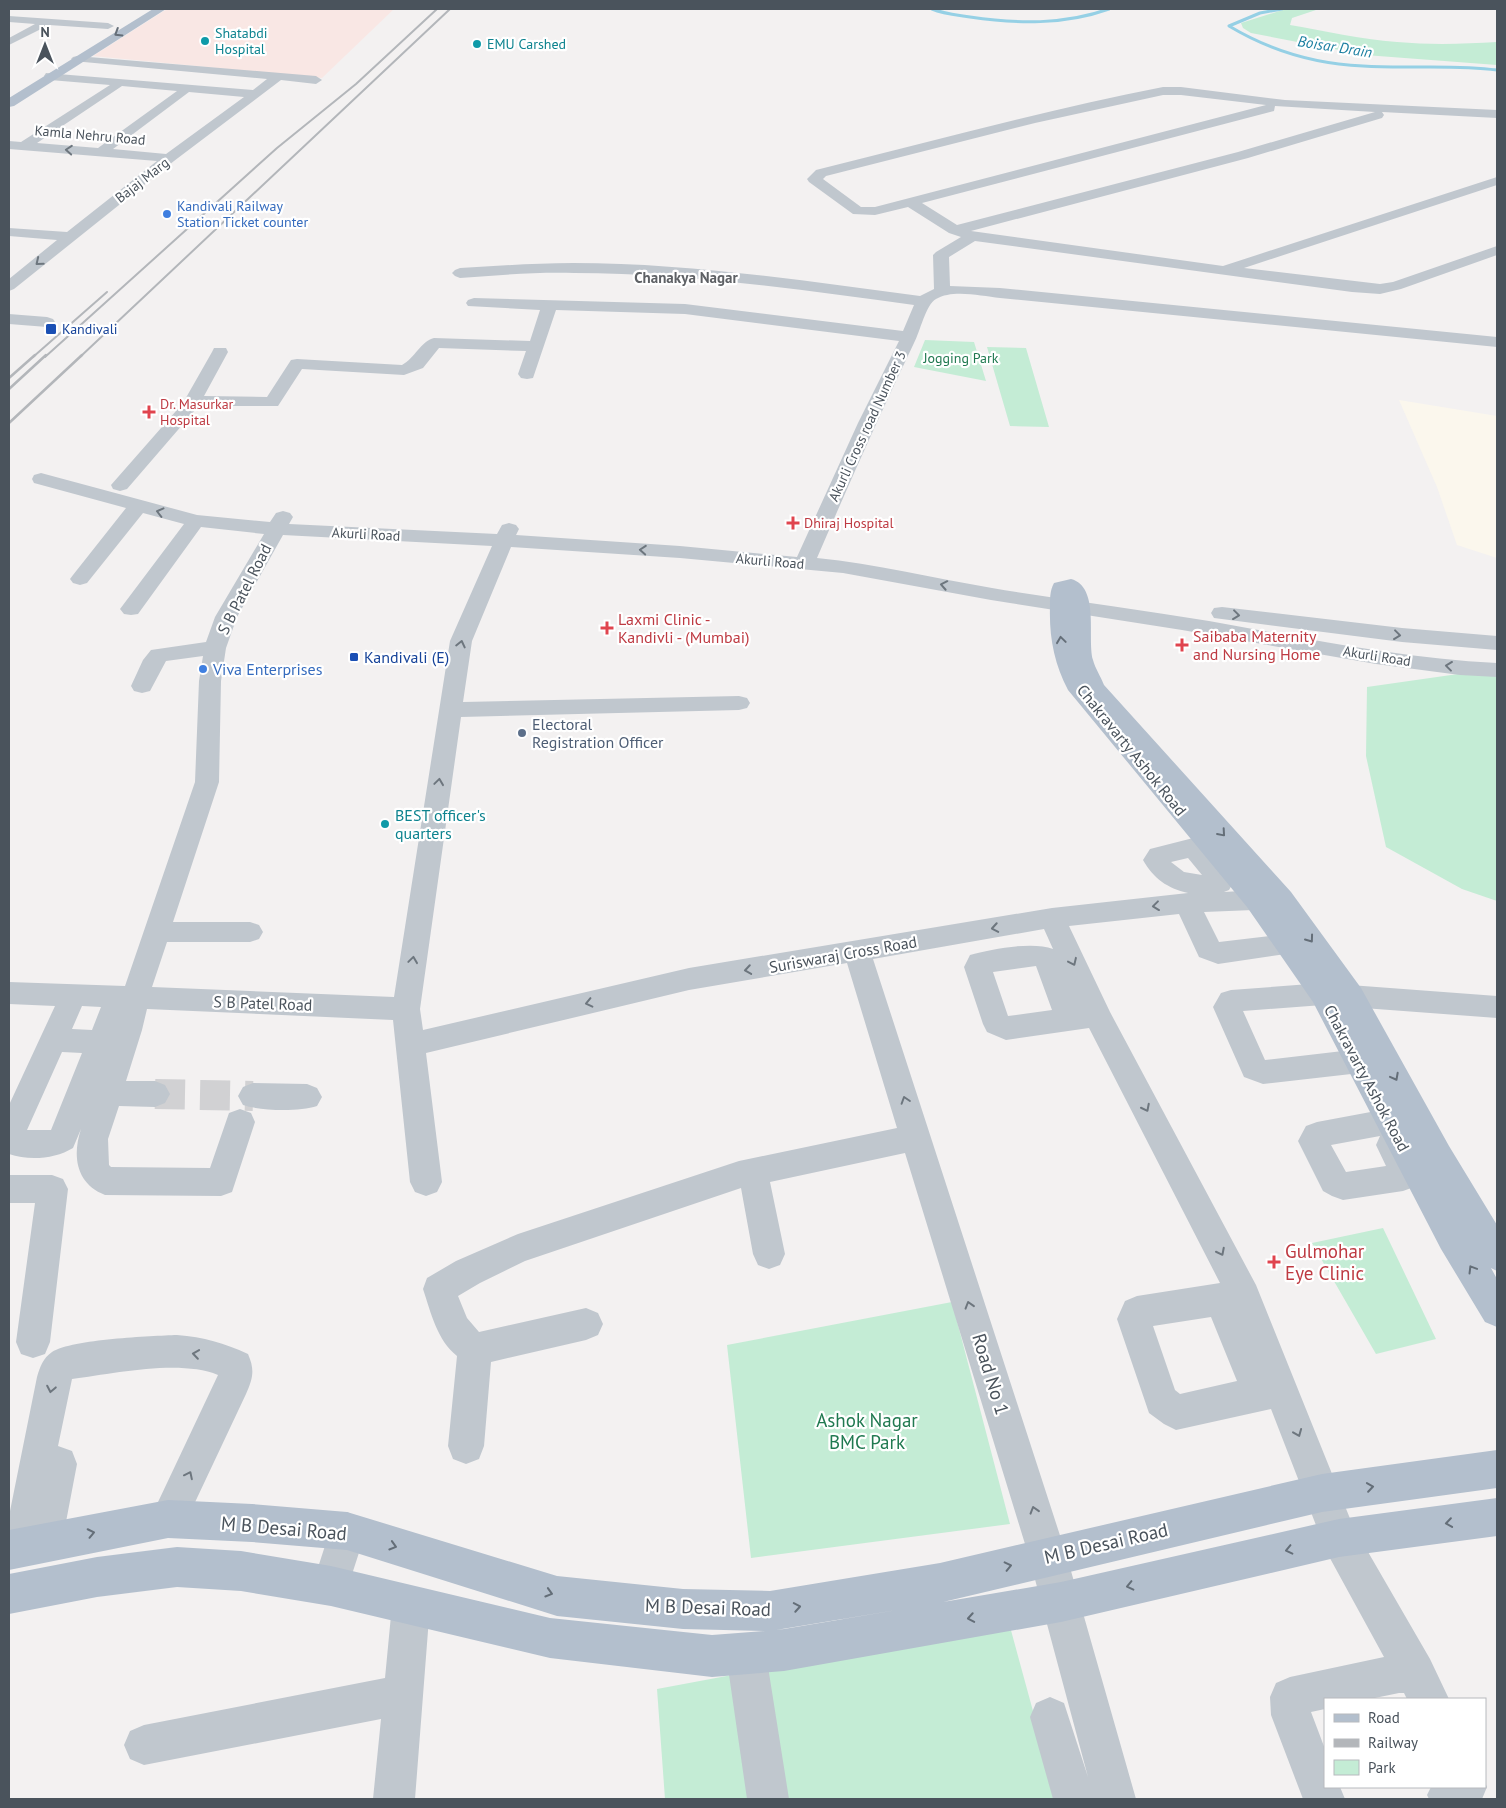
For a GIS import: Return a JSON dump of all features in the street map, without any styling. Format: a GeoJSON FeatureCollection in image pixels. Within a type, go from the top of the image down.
{"type":"FeatureCollection","features":[{"type":"Feature","properties":{"kind":"main road"},"geometry":{"type":"LineString","coordinates":[[93,35],[140,9]]}},
{"type":"Feature","properties":{"kind":"main road"},"geometry":{"type":"LineString","coordinates":[[9,103],[46,69],[77,59],[160,9]]}},
{"type":"Feature","properties":{"kind":"main road"},"geometry":{"type":"LineString","coordinates":[[9,89],[25,79]]}},
{"type":"Feature","properties":{"kind":"main road","name":"Chakravarty Ashok Road"},"geometry":{"type":"LineString","coordinates":[[1070,599],[1081,660],[1103,707],[1201,845],[1269,900],[1286,944],[1337,995],[1360,1061],[1386,1122],[1497,1310]]}},
{"type":"Feature","properties":{"kind":"main road","name":"Chakravarty Ashok Road"},"geometry":{"type":"LineString","coordinates":[[1103,707],[1269,900],[1337,995],[1438,1156],[1497,1255]]}},
{"type":"Feature","properties":{"kind":"main road","name":"M B Desai Road"},"geometry":{"type":"LineString","coordinates":[[25,1547],[168,1519],[252,1523],[347,1532],[557,1596],[683,1609],[770,1611],[940,1583],[1322,1493],[1497,1469]]}},
{"type":"Feature","properties":{"kind":"main road"},"geometry":{"type":"LineString","coordinates":[[9,1594],[97,1577],[177,1567],[241,1571],[331,1586],[550,1638],[712,1656],[784,1650],[1061,1602],[1339,1538],[1497,1516]]}},
{"type":"Feature","properties":{"kind":"street"},"geometry":{"type":"LineString","coordinates":[[9,19],[47,22],[116,22]]}},
{"type":"Feature","properties":{"kind":"street"},"geometry":{"type":"LineString","coordinates":[[9,42],[47,22]]}},
{"type":"Feature","properties":{"kind":"street"},"geometry":{"type":"LineString","coordinates":[[77,59],[316,80]]}},
{"type":"Feature","properties":{"kind":"street"},"geometry":{"type":"LineString","coordinates":[[46,69],[255,94]]}},
{"type":"Feature","properties":{"kind":"street"},"geometry":{"type":"LineString","coordinates":[[232,74],[247,80]]}},
{"type":"Feature","properties":{"kind":"street"},"geometry":{"type":"LineString","coordinates":[[209,90],[232,74]]}},
{"type":"Feature","properties":{"kind":"street","name":"Bajaj Marg"},"geometry":{"type":"LineString","coordinates":[[9,286],[170,158],[278,77]]}},
{"type":"Feature","properties":{"kind":"street"},"geometry":{"type":"LineString","coordinates":[[24,146],[116,86]]}},
{"type":"Feature","properties":{"kind":"street"},"geometry":{"type":"LineString","coordinates":[[101,152],[184,91]]}},
{"type":"Feature","properties":{"kind":"street"},"geometry":{"type":"LineString","coordinates":[[1285,104],[875,211],[858,211],[814,179],[822,173],[960,139],[1019,122],[1163,91],[1181,91],[1285,104],[1497,114]]}},
{"type":"Feature","properties":{"kind":"street"},"geometry":{"type":"LineString","coordinates":[[954,230],[1243,155],[1397,109]]}},
{"type":"Feature","properties":{"kind":"street","name":"Kamla Nehru Road"},"geometry":{"type":"LineString","coordinates":[[9,145],[170,158]]}},
{"type":"Feature","properties":{"kind":"street"},"geometry":{"type":"LineString","coordinates":[[1222,270],[1497,181]]}},
{"type":"Feature","properties":{"kind":"street"},"geometry":{"type":"LineString","coordinates":[[910,202],[954,230],[973,236],[1222,270],[1380,289],[1396,286],[1497,250]]}},
{"type":"Feature","properties":{"kind":"street"},"geometry":{"type":"LineString","coordinates":[[9,232],[70,237]]}},
{"type":"Feature","properties":{"kind":"street"},"geometry":{"type":"LineString","coordinates":[[942,291],[941,255],[973,236]]}},
{"type":"Feature","properties":{"kind":"street"},"geometry":{"type":"LineString","coordinates":[[460,273],[504,268],[586,268],[802,285],[923,301],[927,296],[942,291],[962,290],[1497,342]]}},
{"type":"Feature","properties":{"kind":"street","name":"Akurli Cross road Number 3"},"geometry":{"type":"LineString","coordinates":[[806,557],[909,337],[923,301]]}},
{"type":"Feature","properties":{"kind":"street"},"geometry":{"type":"LineString","coordinates":[[474,303],[685,309],[909,337]]}},
{"type":"Feature","properties":{"kind":"street"},"geometry":{"type":"LineString","coordinates":[[527,374],[550,305]]}},
{"type":"Feature","properties":{"kind":"street"},"geometry":{"type":"LineString","coordinates":[[9,320],[47,322]]}},
{"type":"Feature","properties":{"kind":"street"},"geometry":{"type":"LineString","coordinates":[[190,405],[206,401],[272,402],[297,364],[404,370],[418,364],[434,343],[536,346]]}},
{"type":"Feature","properties":{"kind":"street"},"geometry":{"type":"LineString","coordinates":[[120,486],[190,405],[220,352]]}},
{"type":"Feature","properties":{"kind":"street","name":"Akurli Road"},"geometry":{"type":"LineString","coordinates":[[280,523],[191,506],[120,486],[45,474],[138,506],[196,521],[280,523],[507,535],[680,552],[806,557],[843,567],[991,594],[1136,603],[1402,635],[1497,643]]}},
{"type":"Feature","properties":{"kind":"street"},"geometry":{"type":"LineString","coordinates":[[80,579],[138,506]]}},
{"type":"Feature","properties":{"kind":"street"},"geometry":{"type":"LineString","coordinates":[[132,609],[196,521]]}},
{"type":"Feature","properties":{"kind":"street","name":"S B Patel Road"},"geometry":{"type":"LineString","coordinates":[[280,523],[226,617],[215,648],[210,681],[207,782],[156,932],[127,996],[406,1009]]}},
{"type":"Feature","properties":{"kind":"street"},"geometry":{"type":"LineString","coordinates":[[426,1182],[406,1009],[461,640],[507,535]]}},
{"type":"Feature","properties":{"kind":"street","name":"Akurli Road"},"geometry":{"type":"LineString","coordinates":[[1070,599],[1182,623],[1376,657],[1497,670]]}},
{"type":"Feature","properties":{"kind":"street"},"geometry":{"type":"LineString","coordinates":[[142,686],[154,660],[159,655],[215,648]]}},
{"type":"Feature","properties":{"kind":"street"},"geometry":{"type":"LineString","coordinates":[[450,710],[739,703]]}},
{"type":"Feature","properties":{"kind":"street"},"geometry":{"type":"LineString","coordinates":[[1192,896],[1220,882],[1201,845],[1159,856],[1156,860],[1169,876],[1192,896],[1209,950],[1218,953],[1286,944]]}},
{"type":"Feature","properties":{"kind":"street","name":"Suriswaraj Cross Road"},"geometry":{"type":"LineString","coordinates":[[410,1045],[689,980],[1052,918],[1192,896],[1269,900]]}},
{"type":"Feature","properties":{"kind":"street"},"geometry":{"type":"LineString","coordinates":[[1052,918],[1083,1017],[1232,1298],[1270,1393],[1322,1493],[1339,1538],[1414,1686],[1290,1697],[1291,1715],[1324,1799]]}},
{"type":"Feature","properties":{"kind":"street"},"geometry":{"type":"LineString","coordinates":[[156,932],[250,932]]}},
{"type":"Feature","properties":{"kind":"street","name":"Road No 1"},"geometry":{"type":"LineString","coordinates":[[857,952],[1048,1557],[1112,1791]]}},
{"type":"Feature","properties":{"kind":"street"},"geometry":{"type":"LineString","coordinates":[[9,993],[127,996]]}},
{"type":"Feature","properties":{"kind":"street"},"geometry":{"type":"LineString","coordinates":[[74,994],[9,1137],[15,1143],[52,1144],[62,1139],[101,1042],[127,996]]}},
{"type":"Feature","properties":{"kind":"street"},"geometry":{"type":"LineString","coordinates":[[1360,1061],[1263,1072],[1254,1068],[1227,1007],[1230,1001],[1337,995],[1497,1007]]}},
{"type":"Feature","properties":{"kind":"street"},"geometry":{"type":"LineString","coordinates":[[127,996],[128,1030],[94,1139],[94,1171],[105,1181],[222,1182],[247,1104],[307,1097]]}},
{"type":"Feature","properties":{"kind":"street"},"geometry":{"type":"LineString","coordinates":[[53,1040],[101,1042]]}},
{"type":"Feature","properties":{"kind":"street"},"geometry":{"type":"LineString","coordinates":[[108,1093],[155,1094]]}},
{"type":"Feature","properties":{"kind":"street"},"geometry":{"type":"LineString","coordinates":[[586,1324],[475,1349],[460,1339],[448,1317],[439,1288],[468,1272],[518,1249],[603,1219],[753,1172],[916,1137]]}},
{"type":"Feature","properties":{"kind":"street"},"geometry":{"type":"LineString","coordinates":[[753,1172],[768,1254]]}},
{"type":"Feature","properties":{"kind":"street"},"geometry":{"type":"LineString","coordinates":[[9,1189],[52,1189],[33,1342]]}},
{"type":"Feature","properties":{"kind":"street"},"geometry":{"type":"LineString","coordinates":[[1232,1298],[1137,1312],[1134,1319],[1161,1401],[1176,1412],[1270,1393]]}},
{"type":"Feature","properties":{"kind":"street"},"geometry":{"type":"LineString","coordinates":[[466,1446],[475,1349]]}},
{"type":"Feature","properties":{"kind":"street"},"geometry":{"type":"LineString","coordinates":[[25,1547],[54,1377],[56,1370],[65,1363],[174,1351],[225,1358],[236,1366],[234,1382],[168,1519]]}},
{"type":"Feature","properties":{"kind":"street"},"geometry":{"type":"LineString","coordinates":[[25,1547],[58,1464]]}},
{"type":"Feature","properties":{"kind":"street"},"geometry":{"type":"LineString","coordinates":[[331,1586],[347,1532]]}},
{"type":"Feature","properties":{"kind":"street"},"geometry":{"type":"LineString","coordinates":[[394,1799],[411,1605]]}},
{"type":"Feature","properties":{"kind":"street"},"geometry":{"type":"LineString","coordinates":[[746,1654],[768,1799]]}},
{"type":"Feature","properties":{"kind":"street"},"geometry":{"type":"LineString","coordinates":[[144,1745],[404,1694]]}},
{"type":"Feature","properties":{"kind":"street"},"geometry":{"type":"LineString","coordinates":[[1050,1717],[1072,1794],[1112,1791]]}},
{"type":"Feature","properties":{"kind":"shaded area"},"geometry":{"type":"Polygon","coordinates":[[[167,9],[394,9],[322,78],[93,56],[167,9]]]}},
{"type":"Feature","properties":{"kind":"shaded area"},"geometry":{"type":"Polygon","coordinates":[[[1399,400],[1497,416],[1497,558],[1457,545],[1437,487],[1399,400]]]}},
{"type":"Feature","properties":{"kind":"green space"},"geometry":{"type":"Polygon","coordinates":[[[1286,9],[1316,10],[1292,18],[1290,25],[1356,37],[1422,44],[1497,42],[1497,65],[1365,55],[1251,33],[1243,28],[1241,23],[1286,9]]]}},
{"type":"Feature","properties":{"kind":"green space","name":"Jogging Park"},"geometry":{"type":"Polygon","coordinates":[[[925,340],[974,342],[986,381],[914,367],[925,340]]]}},
{"type":"Feature","properties":{"kind":"green space"},"geometry":{"type":"Polygon","coordinates":[[[987,347],[1026,348],[1049,427],[1010,426],[987,347]]]}},
{"type":"Feature","properties":{"kind":"green space"},"geometry":{"type":"Polygon","coordinates":[[[1458,674],[1497,676],[1497,901],[1462,889],[1386,847],[1366,756],[1367,687],[1458,674]]]}},
{"type":"Feature","properties":{"kind":"green space"},"geometry":{"type":"Polygon","coordinates":[[[1383,1228],[1436,1339],[1376,1354],[1312,1243],[1383,1228]]]}},
{"type":"Feature","properties":{"kind":"green space","name":"Ashok Nagar BMC Park"},"geometry":{"type":"Polygon","coordinates":[[[952,1302],[1010,1524],[751,1558],[727,1345],[952,1302]]]}},
{"type":"Feature","properties":{"kind":"green space"},"geometry":{"type":"Polygon","coordinates":[[[1009,1623],[1057,1799],[665,1799],[657,1689],[1009,1623]]]}},
{"type":"Feature","properties":{"kind":"waterway"},"geometry":{"type":"LineString","coordinates":[[932,9],[970,17],[1023,22],[1075,18],[1109,9]]}},
{"type":"Feature","properties":{"kind":"waterway","name":"Boisar Drain"},"geometry":{"type":"LineString","coordinates":[[1282,9],[1260,13],[1229,26],[1244,35],[1277,49],[1310,59],[1345,65],[1463,67],[1497,70]]}},
{"type":"Feature","properties":{"kind":"tunnel"},"geometry":{"type":"LineString","coordinates":[[155,1094],[253,1096]]}},
{"type":"Feature","properties":{"kind":"railway"},"geometry":{"type":"LineString","coordinates":[[45,357],[277,148],[356,84],[437,9]]}},
{"type":"Feature","properties":{"kind":"railway"},"geometry":{"type":"LineString","coordinates":[[80,357],[450,9]]}},
{"type":"Feature","properties":{"kind":"railway"},"geometry":{"type":"LineString","coordinates":[[33,357],[107,292]]}},
{"type":"Feature","properties":{"kind":"railway"},"geometry":{"type":"LineString","coordinates":[[9,378],[35,355]]}},
{"type":"Feature","properties":{"kind":"railway"},"geometry":{"type":"LineString","coordinates":[[9,389],[46,355]]}},
{"type":"Feature","properties":{"kind":"railway"},"geometry":{"type":"LineString","coordinates":[[9,423],[82,355]]}},
{"type":"Feature","properties":{"kind":"place","name":"Shatabdi Hospital"},"geometry":{"type":"Point","coordinates":[205,41]}},
{"type":"Feature","properties":{"kind":"place","name":"EMU Carshed"},"geometry":{"type":"Point","coordinates":[477,44]}},
{"type":"Feature","properties":{"kind":"place","name":"Kandivali Railway Station Ticket counter"},"geometry":{"type":"Point","coordinates":[167,214]}},
{"type":"Feature","properties":{"kind":"place","name":"Kandivali"},"geometry":{"type":"Point","coordinates":[51,329]}},
{"type":"Feature","properties":{"kind":"place","name":"Dr. Masurkar Hospital"},"geometry":{"type":"Point","coordinates":[149,412]}},
{"type":"Feature","properties":{"kind":"place","name":"Dhiraj Hospital"},"geometry":{"type":"Point","coordinates":[793,523]}},
{"type":"Feature","properties":{"kind":"place","name":"Laxmi Clinic - Kandivli - (Mumbai)"},"geometry":{"type":"Point","coordinates":[607,628]}},
{"type":"Feature","properties":{"kind":"place","name":"Saibaba Maternity and Nursing Home"},"geometry":{"type":"Point","coordinates":[1182,645]}},
{"type":"Feature","properties":{"kind":"place","name":"Kandivali (E)"},"geometry":{"type":"Point","coordinates":[354,657]}},
{"type":"Feature","properties":{"kind":"place","name":"Viva Enterprises"},"geometry":{"type":"Point","coordinates":[203,669]}},
{"type":"Feature","properties":{"kind":"place","name":"Electoral Registration Officer"},"geometry":{"type":"Point","coordinates":[522,733]}},
{"type":"Feature","properties":{"kind":"place","name":"BEST officer's quarters"},"geometry":{"type":"Point","coordinates":[385,824]}},
{"type":"Feature","properties":{"kind":"place","name":"Gulmohar Eye Clinic"},"geometry":{"type":"Point","coordinates":[1274,1262]}},
{"type":"Feature","properties":{"kind":"district","name":"Chanakya Nagar"},"geometry":{"type":"Point","coordinates":[686,278]}}]}
